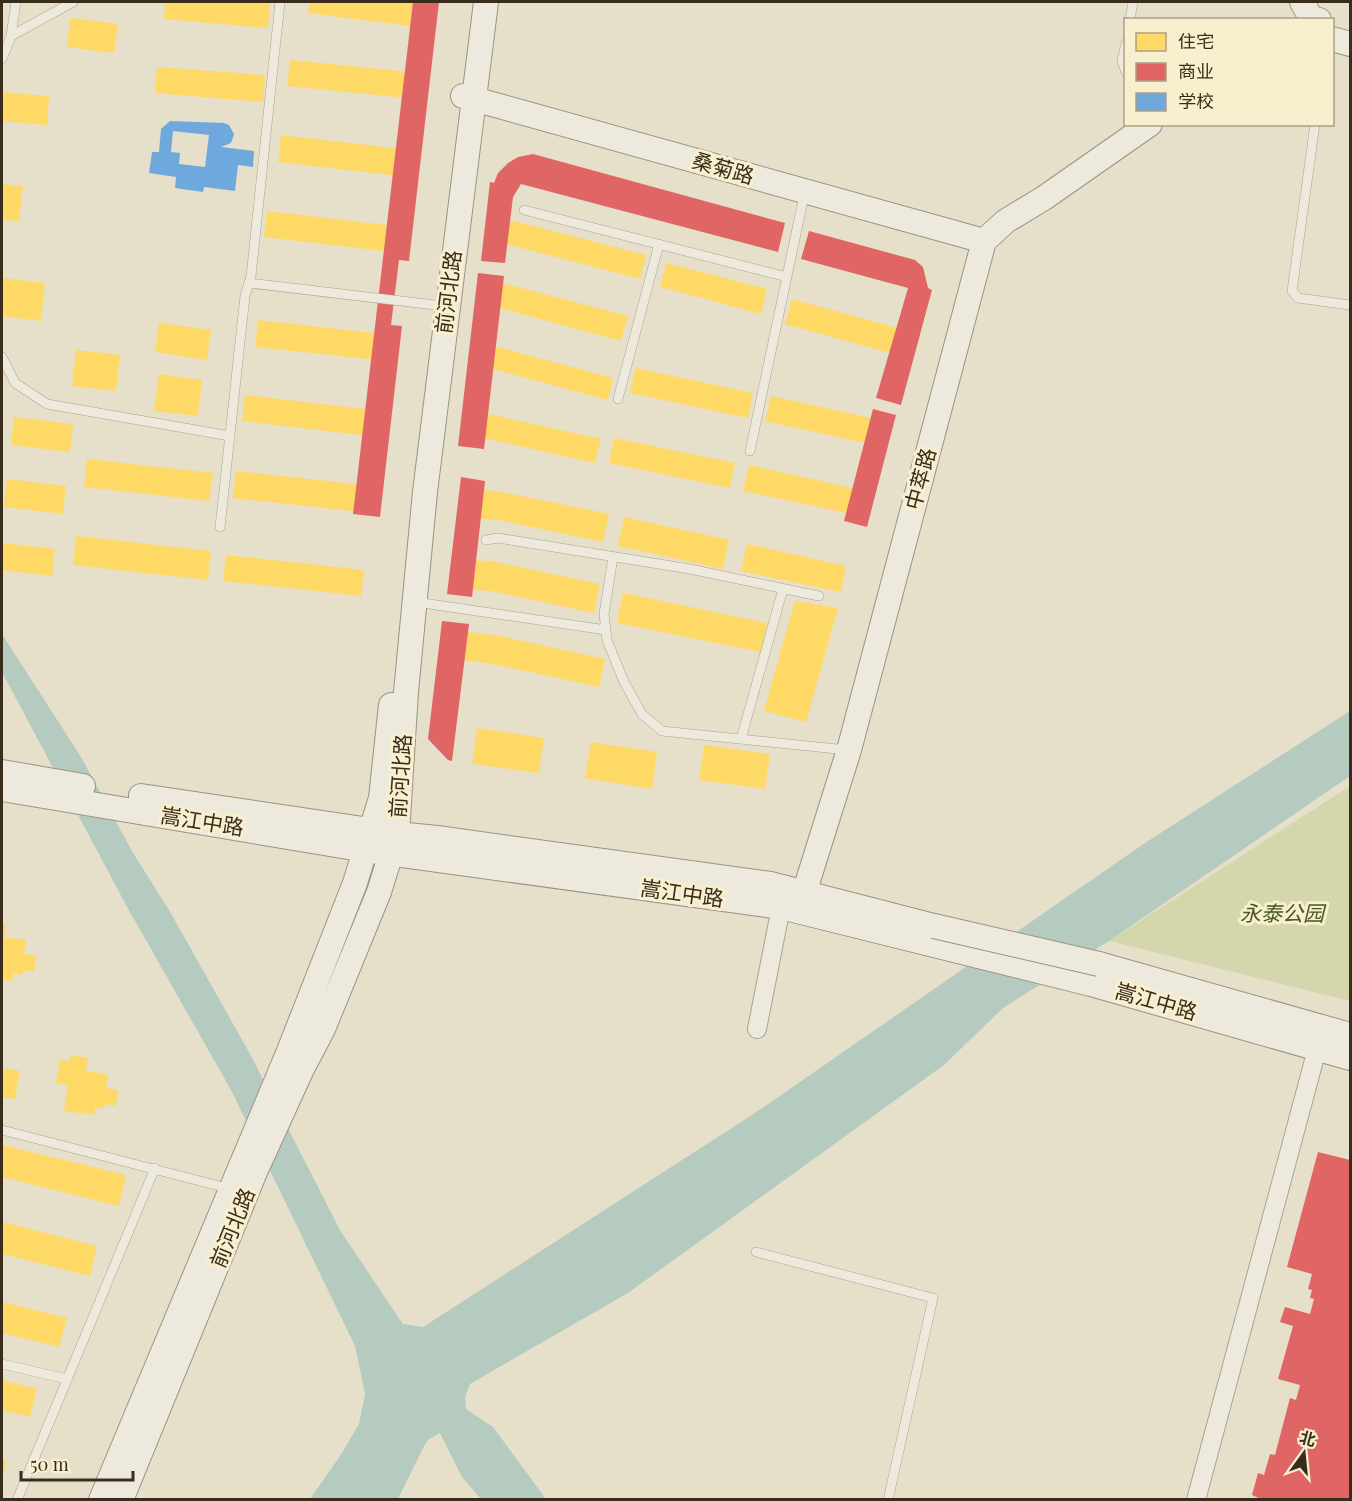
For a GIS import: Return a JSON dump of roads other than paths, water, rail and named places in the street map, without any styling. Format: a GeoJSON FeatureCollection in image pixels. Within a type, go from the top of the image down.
{"type":"FeatureCollection","features":[{"type":"Feature","properties":{"kind":"main road","name":"前河北路"},"geometry":{"type":"LineString","coordinates":[[295,1061],[324,1029],[379,892],[394,844],[425,492],[469,97],[475,2]]}},
{"type":"Feature","properties":{"kind":"main road","name":"前河北路"},"geometry":{"type":"LineString","coordinates":[[101,1500],[295,1061],[381,798],[411,492],[435,305],[486,2]]}},
{"type":"Feature","properties":{"kind":"main road"},"geometry":{"type":"LineString","coordinates":[[1284,2],[1311,17]]}},
{"type":"Feature","properties":{"kind":"main road"},"geometry":{"type":"LineString","coordinates":[[1334,23],[1350,27]]}},
{"type":"Feature","properties":{"kind":"main road"},"geometry":{"type":"LineString","coordinates":[[1334,40],[1350,44]]}},
{"type":"Feature","properties":{"kind":"main road","name":"桑菊路"},"geometry":{"type":"LineString","coordinates":[[469,97],[984,241]]}},
{"type":"Feature","properties":{"kind":"main road"},"geometry":{"type":"LineString","coordinates":[[984,241],[1006,221],[1044,198],[1148,126]]}},
{"type":"Feature","properties":{"kind":"main road","name":"中萃路"},"geometry":{"type":"LineString","coordinates":[[795,904],[849,750],[984,241]]}},
{"type":"Feature","properties":{"kind":"main road","name":"嵩江中路"},"geometry":{"type":"LineString","coordinates":[[3,781],[394,844],[437,838],[771,884],[795,904],[1095,974],[1319,1038],[1350,1058]]}},
{"type":"Feature","properties":{"kind":"main road","name":"嵩江中路"},"geometry":{"type":"LineString","coordinates":[[1319,1038],[1350,1035]]}},
{"type":"Feature","properties":{"kind":"main road","name":"前河北路"},"geometry":{"type":"LineString","coordinates":[[122,1500],[244,1178]]}},
{"type":"Feature","properties":{"kind":"street"},"geometry":{"type":"LineString","coordinates":[[757,1029],[795,904]]}},
{"type":"Feature","properties":{"kind":"street"},"geometry":{"type":"LineString","coordinates":[[1196,1500],[1319,1038]]}},
{"type":"Feature","properties":{"kind":"lane"},"geometry":{"type":"LineString","coordinates":[[2,59],[10,36],[16,2]]}},
{"type":"Feature","properties":{"kind":"lane"},"geometry":{"type":"LineString","coordinates":[[10,36],[73,2]]}},
{"type":"Feature","properties":{"kind":"lane"},"geometry":{"type":"LineString","coordinates":[[220,527],[280,2]]}},
{"type":"Feature","properties":{"kind":"lane"},"geometry":{"type":"LineString","coordinates":[[1130,18],[1133,2]]}},
{"type":"Feature","properties":{"kind":"lane"},"geometry":{"type":"LineString","coordinates":[[1124,49],[1122,61],[1124,68]]}},
{"type":"Feature","properties":{"kind":"lane"},"geometry":{"type":"LineString","coordinates":[[1315,126],[1292,291],[1298,298],[1350,304]]}},
{"type":"Feature","properties":{"kind":"lane"},"geometry":{"type":"LineString","coordinates":[[750,451],[805,191]]}},
{"type":"Feature","properties":{"kind":"lane"},"geometry":{"type":"LineString","coordinates":[[524,210],[787,277]]}},
{"type":"Feature","properties":{"kind":"lane"},"geometry":{"type":"LineString","coordinates":[[618,399],[659,244]]}},
{"type":"Feature","properties":{"kind":"lane"},"geometry":{"type":"LineString","coordinates":[[249,283],[435,305]]}},
{"type":"Feature","properties":{"kind":"lane"},"geometry":{"type":"LineString","coordinates":[[2,357],[15,383],[47,404],[230,436]]}},
{"type":"Feature","properties":{"kind":"lane"},"geometry":{"type":"LineString","coordinates":[[486,540],[498,538],[690,569],[819,596]]}},
{"type":"Feature","properties":{"kind":"lane"},"geometry":{"type":"LineString","coordinates":[[613,557],[604,614],[607,640],[624,682],[642,714],[662,730],[849,750]]}},
{"type":"Feature","properties":{"kind":"lane"},"geometry":{"type":"LineString","coordinates":[[741,739],[783,589]]}},
{"type":"Feature","properties":{"kind":"lane"},"geometry":{"type":"LineString","coordinates":[[415,602],[606,630]]}},
{"type":"Feature","properties":{"kind":"lane"},"geometry":{"type":"LineString","coordinates":[[2,1130],[155,1168],[244,1178]]}},
{"type":"Feature","properties":{"kind":"lane"},"geometry":{"type":"LineString","coordinates":[[17,1500],[155,1168]]}},
{"type":"Feature","properties":{"kind":"lane"},"geometry":{"type":"LineString","coordinates":[[756,1252],[933,1298],[888,1500]]}},
{"type":"Feature","properties":{"kind":"lane"},"geometry":{"type":"LineString","coordinates":[[2,1364],[67,1379]]}},
{"type":"Feature","properties":{"kind":"park label","name":"永泰公园"},"geometry":{"type":"Point","coordinates":[1282,914]}}]}
